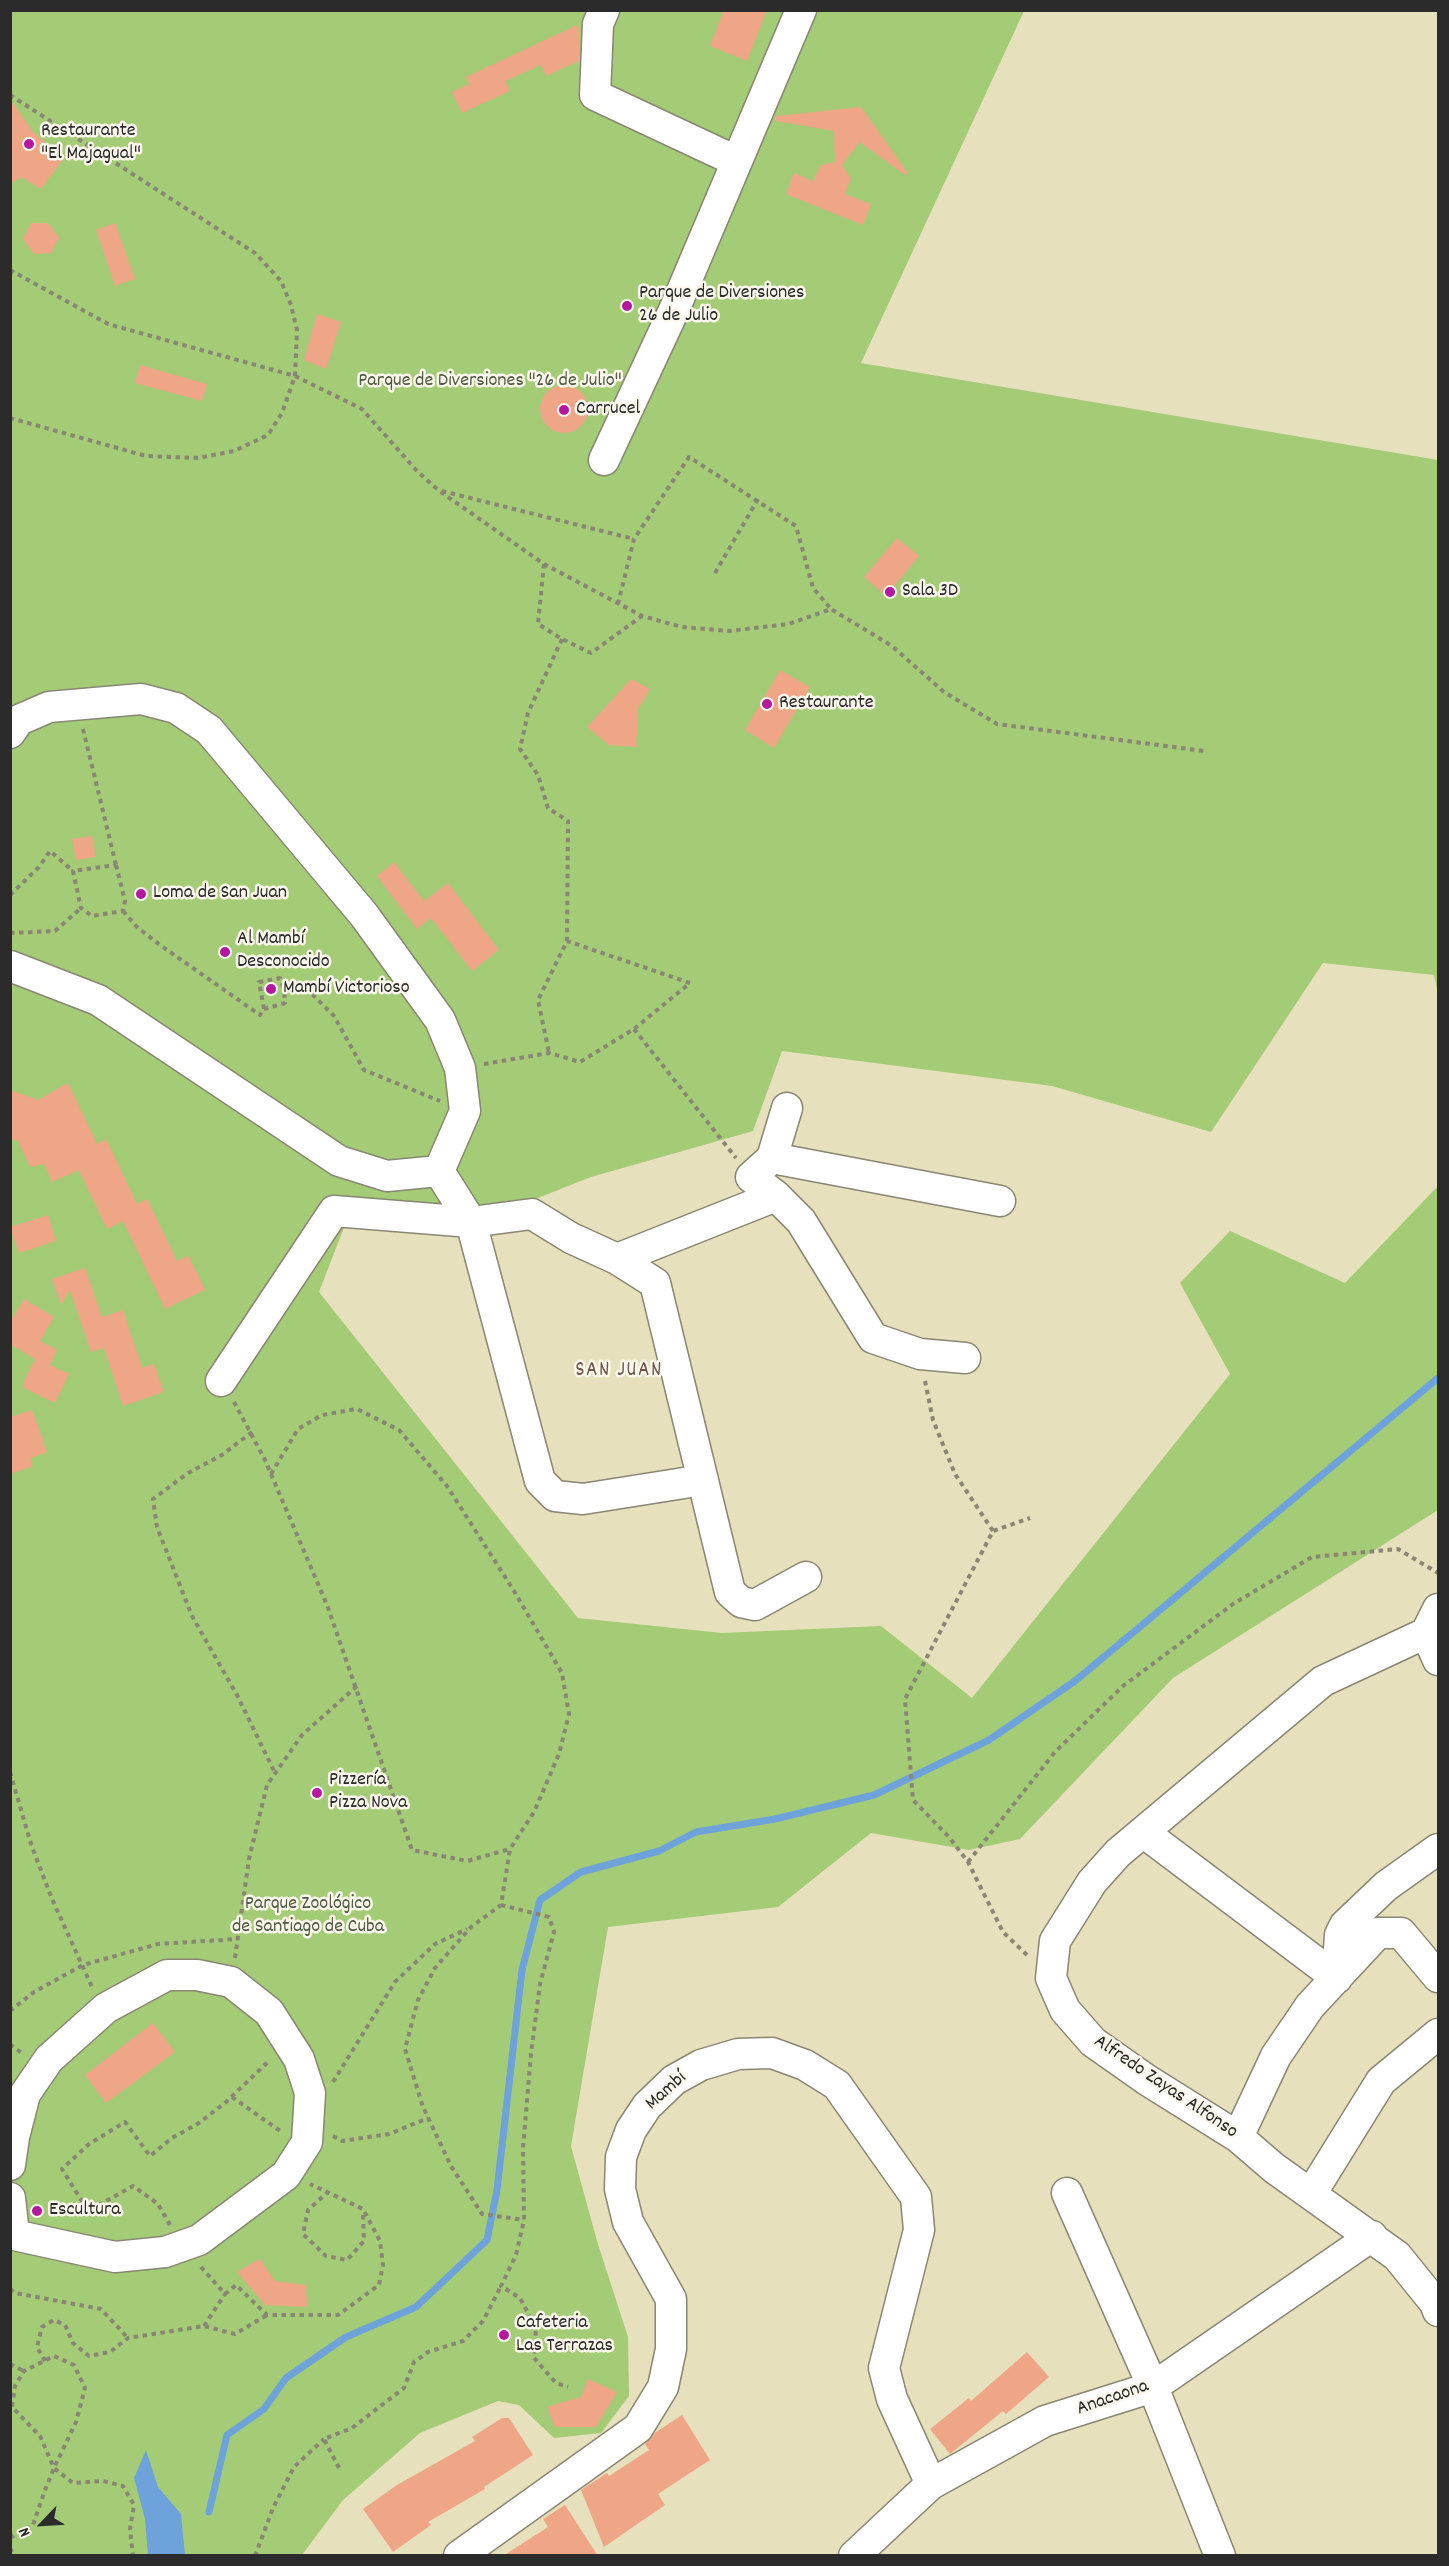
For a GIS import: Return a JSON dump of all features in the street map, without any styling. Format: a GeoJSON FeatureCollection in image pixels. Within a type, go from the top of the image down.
{"type":"FeatureCollection","features":[{"type":"Feature","properties":{"kind":"street"},"geometry":{"type":"LineString","coordinates":[[604,10],[598,24],[595,95],[736,161]]}},
{"type":"Feature","properties":{"kind":"street"},"geometry":{"type":"LineString","coordinates":[[604,460],[675,310],[801,10]]}},
{"type":"Feature","properties":{"kind":"street"},"geometry":{"type":"LineString","coordinates":[[10,733],[19,720],[50,707],[141,699],[176,708],[209,730],[371,925],[440,1020],[460,1068],[465,1111],[439,1172]]}},
{"type":"Feature","properties":{"kind":"street"},"geometry":{"type":"LineString","coordinates":[[10,966],[98,1000],[339,1161],[387,1176],[439,1172]]}},
{"type":"Feature","properties":{"kind":"street"},"geometry":{"type":"LineString","coordinates":[[787,1108],[762,1168],[776,1196],[801,1221],[873,1338],[920,1354],[965,1358]]}},
{"type":"Feature","properties":{"kind":"street"},"geometry":{"type":"LineString","coordinates":[[762,1168],[856,1176],[1000,1201]]}},
{"type":"Feature","properties":{"kind":"street"},"geometry":{"type":"LineString","coordinates":[[439,1172],[471,1222],[540,1481],[555,1496],[583,1499],[703,1480]]}},
{"type":"Feature","properties":{"kind":"street"},"geometry":{"type":"LineString","coordinates":[[617,1259],[776,1196]]}},
{"type":"Feature","properties":{"kind":"street"},"geometry":{"type":"LineString","coordinates":[[221,1382],[334,1211],[471,1222],[532,1214],[571,1238],[617,1259],[655,1283],[730,1592],[741,1602],[755,1605],[806,1577]]}},
{"type":"Feature","properties":{"kind":"street"},"geometry":{"type":"LineString","coordinates":[[1432,1621],[1438,1660]]}},
{"type":"Feature","properties":{"kind":"street","name":"Alfredo Zayas Alfonso"},"geometry":{"type":"LineString","coordinates":[[1432,1621],[1323,1681],[1119,1853],[1092,1882],[1055,1941],[1051,1978],[1065,2010],[1093,2042],[1147,2080],[1238,2137],[1274,2168],[1372,2236],[1397,2256],[1435,2303],[1438,2311]]}},
{"type":"Feature","properties":{"kind":"street"},"geometry":{"type":"LineString","coordinates":[[1143,1832],[1337,1978]]}},
{"type":"Feature","properties":{"kind":"street"},"geometry":{"type":"LineString","coordinates":[[1337,1978],[1340,1935],[1345,1925],[1386,1886],[1438,1849]]}},
{"type":"Feature","properties":{"kind":"street"},"geometry":{"type":"LineString","coordinates":[[1238,2137],[1276,2056],[1310,2006],[1378,1933],[1401,1933],[1438,1977]]}},
{"type":"Feature","properties":{"kind":"street"},"geometry":{"type":"LineString","coordinates":[[10,2165],[14,2137],[25,2094],[50,2059],[106,2008],[167,1975],[197,1975],[231,1982],[269,2012],[299,2059],[310,2093],[307,2142],[293,2165],[200,2240],[183,2246],[165,2252],[115,2257],[12,2236],[10,2198]]}},
{"type":"Feature","properties":{"kind":"street"},"geometry":{"type":"LineString","coordinates":[[1311,2194],[1381,2080],[1438,2034]]}},
{"type":"Feature","properties":{"kind":"street","name":"Mambí"},"geometry":{"type":"LineString","coordinates":[[459,2556],[638,2428],[663,2387],[671,2349],[671,2299],[628,2222],[620,2189],[621,2157],[631,2130],[642,2114],[674,2080],[701,2065],[738,2054],[772,2053],[805,2065],[837,2085],[916,2197],[919,2230],[884,2368],[892,2399],[931,2484]]}},
{"type":"Feature","properties":{"kind":"street"},"geometry":{"type":"LineString","coordinates":[[1066,2193],[1153,2387],[1220,2556]]}},
{"type":"Feature","properties":{"kind":"street","name":"Anacaona"},"geometry":{"type":"LineString","coordinates":[[854,2556],[931,2484],[1045,2421],[1153,2387],[1372,2236]]}},
{"type":"Feature","properties":{"kind":"path"},"geometry":{"type":"LineString","coordinates":[[10,95],[255,253],[280,281],[291,305],[297,330],[295,376],[282,413],[268,435],[234,451],[198,458],[146,456],[10,418]]}},
{"type":"Feature","properties":{"kind":"path"},"geometry":{"type":"LineString","coordinates":[[10,270],[108,324],[295,376],[362,409],[417,471],[438,490],[544,564],[642,616],[682,627],[729,631],[789,624],[831,609]]}},
{"type":"Feature","properties":{"kind":"path"},"geometry":{"type":"LineString","coordinates":[[618,604],[634,539],[688,457],[758,499],[796,526],[813,588],[831,609],[892,646],[944,692],[997,724],[1204,751]]}},
{"type":"Feature","properties":{"kind":"path"},"geometry":{"type":"LineString","coordinates":[[438,490],[634,539]]}},
{"type":"Feature","properties":{"kind":"path"},"geometry":{"type":"LineString","coordinates":[[715,573],[758,499]]}},
{"type":"Feature","properties":{"kind":"path"},"geometry":{"type":"LineString","coordinates":[[544,564],[538,624],[562,639],[591,653],[642,616]]}},
{"type":"Feature","properties":{"kind":"path"},"geometry":{"type":"LineString","coordinates":[[549,1053],[538,1000],[567,941],[568,821],[548,808],[538,776],[520,749],[528,713],[562,639]]}},
{"type":"Feature","properties":{"kind":"path"},"geometry":{"type":"LineString","coordinates":[[77,704],[116,865],[124,901],[123,911],[137,927],[160,945],[208,976],[260,1015],[264,1009],[285,1003],[280,978],[259,982],[264,1009]]}},
{"type":"Feature","properties":{"kind":"path"},"geometry":{"type":"LineString","coordinates":[[10,895],[39,867],[50,850],[73,871],[81,908],[92,916],[123,911]]}},
{"type":"Feature","properties":{"kind":"path"},"geometry":{"type":"LineString","coordinates":[[73,871],[116,865]]}},
{"type":"Feature","properties":{"kind":"path"},"geometry":{"type":"LineString","coordinates":[[10,933],[55,931],[81,908]]}},
{"type":"Feature","properties":{"kind":"path"},"geometry":{"type":"LineString","coordinates":[[460,1068],[549,1053],[580,1062],[634,1029],[690,983],[567,941]]}},
{"type":"Feature","properties":{"kind":"path"},"geometry":{"type":"LineString","coordinates":[[284,989],[303,989],[313,995],[334,1016],[364,1070],[465,1111]]}},
{"type":"Feature","properties":{"kind":"path"},"geometry":{"type":"LineString","coordinates":[[634,1029],[762,1168]]}},
{"type":"Feature","properties":{"kind":"path"},"geometry":{"type":"LineString","coordinates":[[920,1354],[933,1420],[955,1474],[993,1531]]}},
{"type":"Feature","properties":{"kind":"path"},"geometry":{"type":"LineString","coordinates":[[221,1382],[252,1432],[327,1605],[357,1685],[412,1850],[467,1861],[510,1849]]}},
{"type":"Feature","properties":{"kind":"path"},"geometry":{"type":"LineString","coordinates":[[271,1474],[298,1429],[322,1414],[357,1409],[399,1430],[447,1486],[562,1673],[569,1714],[559,1754],[534,1812],[510,1849],[501,1905],[471,1927],[435,1944],[395,1982],[308,2122],[342,2142],[389,2134],[428,2118]]}},
{"type":"Feature","properties":{"kind":"path"},"geometry":{"type":"LineString","coordinates":[[252,1432],[222,1455],[188,1473],[153,1499],[157,1527],[192,1616],[238,1697],[275,1773]]}},
{"type":"Feature","properties":{"kind":"path"},"geometry":{"type":"LineString","coordinates":[[1029,1518],[993,1531],[905,1699],[913,1800],[949,1837],[968,1862],[1003,1932],[1051,1978]]}},
{"type":"Feature","properties":{"kind":"path"},"geometry":{"type":"LineString","coordinates":[[968,1862],[1055,1752],[1123,1686],[1243,1598],[1312,1557],[1398,1549],[1438,1573]]}},
{"type":"Feature","properties":{"kind":"path"},"geometry":{"type":"LineString","coordinates":[[231,1982],[249,1859],[267,1785],[302,1735],[357,1685]]}},
{"type":"Feature","properties":{"kind":"path"},"geometry":{"type":"LineString","coordinates":[[10,1772],[31,1844],[52,1899],[98,1999],[115,2003]]}},
{"type":"Feature","properties":{"kind":"path"},"geometry":{"type":"LineString","coordinates":[[255,2556],[273,2508],[294,2467],[324,2439],[352,2428],[404,2388],[414,2362],[428,2352],[463,2341],[483,2321],[516,2255],[524,2220],[523,2148],[540,1984],[554,1932],[549,1917],[501,1905]]}},
{"type":"Feature","properties":{"kind":"path"},"geometry":{"type":"LineString","coordinates":[[471,1927],[435,1968],[418,2000],[405,2049],[428,2118],[451,2166],[482,2214],[524,2220]]}},
{"type":"Feature","properties":{"kind":"path"},"geometry":{"type":"LineString","coordinates":[[10,2010],[34,1992],[82,1965],[158,1944],[237,1939]]}},
{"type":"Feature","properties":{"kind":"path"},"geometry":{"type":"LineString","coordinates":[[225,2294],[183,2246],[158,2204],[133,2186],[88,2211],[62,2169],[89,2144],[124,2122],[150,2156],[172,2138],[199,2123],[232,2097],[257,2074],[287,2040]]}},
{"type":"Feature","properties":{"kind":"path"},"geometry":{"type":"LineString","coordinates":[[45,2361],[37,2347],[42,2327],[54,2320],[65,2325],[73,2343],[89,2356],[111,2352],[129,2338],[204,2326],[235,2334],[267,2315],[338,2315],[379,2285],[383,2265],[380,2241],[363,2209],[329,2191],[293,2165],[290,2137],[232,2097]]}},
{"type":"Feature","properties":{"kind":"path"},"geometry":{"type":"LineString","coordinates":[[329,2191],[308,2210],[303,2234],[326,2256],[348,2260],[364,2241],[363,2209]]}},
{"type":"Feature","properties":{"kind":"path"},"geometry":{"type":"LineString","coordinates":[[204,2326],[225,2294],[236,2285],[267,2315]]}},
{"type":"Feature","properties":{"kind":"path"},"geometry":{"type":"LineString","coordinates":[[501,2286],[520,2298],[536,2328],[534,2358],[556,2383],[568,2387]]}},
{"type":"Feature","properties":{"kind":"path"},"geometry":{"type":"LineString","coordinates":[[10,2289],[15,2293],[101,2310],[129,2338]]}},
{"type":"Feature","properties":{"kind":"path"},"geometry":{"type":"LineString","coordinates":[[10,2538],[33,2525],[54,2468],[76,2422],[85,2388],[74,2365],[54,2356],[24,2371],[15,2386],[12,2407],[40,2436],[54,2468],[73,2483],[103,2481],[123,2486],[134,2505],[130,2529],[133,2556]]}},
{"type":"Feature","properties":{"kind":"path"},"geometry":{"type":"LineString","coordinates":[[10,2364],[24,2371]]}},
{"type":"Feature","properties":{"kind":"path"},"geometry":{"type":"LineString","coordinates":[[324,2439],[339,2468]]}},
{"type":"Feature","properties":{"kind":"path"},"geometry":{"type":"LineString","coordinates":[[10,2548],[14,2556]]}},
{"type":"Feature","properties":{"kind":"green space"},"geometry":{"type":"Polygon","coordinates":[[[11,11],[1024,11],[861,363],[1438,460],[1438,994],[1434,975],[1323,963],[1211,1132],[1052,1086],[782,1051],[753,1131],[591,1177],[482,1220],[345,1225],[319,1292],[578,1618],[722,1633],[881,1626],[972,1698],[1230,1374],[1180,1283],[1230,1231],[1345,1283],[1438,1186],[1438,1510],[1173,1678],[1020,1839],[969,1850],[871,1833],[778,1907],[608,1927],[571,2146],[597,2241],[628,2337],[629,2396],[601,2433],[554,2438],[519,2405],[498,2401],[420,2433],[343,2500],[302,2555],[11,2556],[11,11]]]}},
{"type":"Feature","properties":{"kind":"water"},"geometry":{"type":"Polygon","coordinates":[[[146,2450],[158,2487],[181,2514],[185,2555],[148,2555],[145,2519],[134,2478],[146,2450]]]}},
{"type":"Feature","properties":{"kind":"building"},"geometry":{"type":"Polygon","coordinates":[[[724,10],[767,10],[747,61],[710,46],[724,10]]]}},
{"type":"Feature","properties":{"kind":"building"},"geometry":{"type":"Polygon","coordinates":[[[577,25],[580,32],[579,61],[546,76],[541,65],[505,81],[510,91],[462,113],[452,92],[469,84],[466,77],[577,25]]]}},
{"type":"Feature","properties":{"kind":"building","name":"Restaurante \"El Majagual\""},"geometry":{"type":"Polygon","coordinates":[[[10,98],[32,131],[64,158],[41,189],[21,177],[10,184],[10,98]]]}},
{"type":"Feature","properties":{"kind":"building"},"geometry":{"type":"Polygon","coordinates":[[[861,107],[908,173],[905,175],[860,142],[842,165],[851,179],[845,194],[871,204],[863,225],[786,194],[794,173],[813,181],[821,165],[835,162],[834,131],[776,121],[776,116],[861,107]]]}},
{"type":"Feature","properties":{"kind":"building"},"geometry":{"type":"Polygon","coordinates":[[[31,223],[48,223],[59,238],[51,253],[34,254],[23,239],[31,223]]]}},
{"type":"Feature","properties":{"kind":"building"},"geometry":{"type":"Polygon","coordinates":[[[115,223],[135,279],[115,286],[96,230],[115,223]]]}},
{"type":"Feature","properties":{"kind":"building"},"geometry":{"type":"Polygon","coordinates":[[[317,314],[341,322],[326,369],[304,360],[317,314]]]}},
{"type":"Feature","properties":{"kind":"building"},"geometry":{"type":"Polygon","coordinates":[[[140,365],[207,384],[202,401],[135,383],[140,365]]]}},
{"type":"Feature","properties":{"kind":"building","name":"Carrucel"},"geometry":{"type":"Polygon","coordinates":[[[564,385],[581,392],[588,409],[581,426],[564,433],[547,426],[540,409],[547,392],[564,385]]]}},
{"type":"Feature","properties":{"kind":"building"},"geometry":{"type":"Polygon","coordinates":[[[897,538],[919,556],[886,596],[864,577],[897,538]]]}},
{"type":"Feature","properties":{"kind":"building"},"geometry":{"type":"Polygon","coordinates":[[[780,670],[810,687],[774,748],[745,730],[780,670]]]}},
{"type":"Feature","properties":{"kind":"building"},"geometry":{"type":"Polygon","coordinates":[[[631,679],[650,689],[638,709],[636,747],[609,745],[587,727],[631,679]]]}},
{"type":"Feature","properties":{"kind":"building"},"geometry":{"type":"Polygon","coordinates":[[[92,836],[96,857],[76,860],[72,839],[92,836]]]}},
{"type":"Feature","properties":{"kind":"building"},"geometry":{"type":"Polygon","coordinates":[[[394,862],[424,901],[448,883],[499,950],[472,971],[431,918],[417,929],[377,876],[394,862]]]}},
{"type":"Feature","properties":{"kind":"building"},"geometry":{"type":"Polygon","coordinates":[[[68,1083],[97,1144],[106,1139],[137,1204],[147,1199],[177,1261],[189,1256],[205,1290],[165,1309],[123,1221],[107,1229],[79,1170],[52,1182],[44,1164],[30,1167],[18,1141],[10,1139],[10,1090],[38,1100],[68,1083]]]}},
{"type":"Feature","properties":{"kind":"building"},"geometry":{"type":"Polygon","coordinates":[[[48,1215],[56,1241],[19,1253],[10,1227],[48,1215]]]}},
{"type":"Feature","properties":{"kind":"building"},"geometry":{"type":"Polygon","coordinates":[[[85,1268],[102,1317],[123,1310],[142,1368],[154,1364],[164,1392],[123,1406],[104,1348],[91,1352],[70,1290],[61,1305],[52,1279],[85,1268]]]}},
{"type":"Feature","properties":{"kind":"building"},"geometry":{"type":"Polygon","coordinates":[[[24,1299],[54,1317],[40,1341],[57,1350],[50,1365],[69,1374],[55,1403],[24,1388],[24,1381],[35,1359],[10,1344],[10,1322],[24,1299]]]}},
{"type":"Feature","properties":{"kind":"building"},"geometry":{"type":"Polygon","coordinates":[[[32,1410],[47,1452],[31,1458],[31,1467],[10,1474],[10,1417],[32,1410]]]}},
{"type":"Feature","properties":{"kind":"building"},"geometry":{"type":"Polygon","coordinates":[[[153,2023],[175,2052],[106,2103],[85,2075],[153,2023]]]}},
{"type":"Feature","properties":{"kind":"building"},"geometry":{"type":"Polygon","coordinates":[[[260,2259],[275,2281],[306,2285],[307,2307],[265,2305],[237,2272],[260,2259]]]}},
{"type":"Feature","properties":{"kind":"building"},"geometry":{"type":"Polygon","coordinates":[[[1027,2352],[1049,2377],[1006,2414],[1003,2411],[950,2454],[930,2429],[969,2398],[971,2401],[1027,2352]]]}},
{"type":"Feature","properties":{"kind":"building"},"geometry":{"type":"Polygon","coordinates":[[[588,2379],[617,2392],[596,2427],[555,2427],[547,2407],[581,2397],[588,2379]]]}},
{"type":"Feature","properties":{"kind":"building"},"geometry":{"type":"Polygon","coordinates":[[[682,2415],[710,2460],[658,2494],[665,2505],[604,2547],[581,2490],[607,2473],[609,2476],[649,2450],[645,2444],[656,2432],[682,2415]]]}},
{"type":"Feature","properties":{"kind":"building"},"geometry":{"type":"Polygon","coordinates":[[[502,2418],[509,2418],[533,2455],[484,2487],[485,2489],[428,2522],[431,2525],[393,2552],[363,2509],[397,2485],[475,2441],[472,2437],[502,2418]]]}},
{"type":"Feature","properties":{"kind":"building"},"geometry":{"type":"Polygon","coordinates":[[[565,2505],[598,2556],[503,2556],[548,2527],[543,2519],[565,2505]]]}},
{"type":"Feature","properties":{"kind":"waterway"},"geometry":{"type":"LineString","coordinates":[[209,2512],[227,2435],[264,2409],[286,2378],[346,2337],[416,2307],[487,2240],[497,2190],[522,1970],[540,1900],[581,1872],[659,1851],[696,1832],[775,1819],[874,1795],[989,1740],[1075,1681],[1438,1378]]}},
{"type":"Feature","properties":{"kind":"place","name":"Restaurante \"El Majagual\""},"geometry":{"type":"Point","coordinates":[29,144]}},
{"type":"Feature","properties":{"kind":"place","name":"Parque de Diversiones 26 de Julio"},"geometry":{"type":"Point","coordinates":[627,306]}},
{"type":"Feature","properties":{"kind":"place","name":"Carrucel"},"geometry":{"type":"Point","coordinates":[564,410]}},
{"type":"Feature","properties":{"kind":"place","name":"Sala 3D"},"geometry":{"type":"Point","coordinates":[890,592]}},
{"type":"Feature","properties":{"kind":"place","name":"Restaurante"},"geometry":{"type":"Point","coordinates":[767,704]}},
{"type":"Feature","properties":{"kind":"place","name":"Loma de San Juan"},"geometry":{"type":"Point","coordinates":[141,894]}},
{"type":"Feature","properties":{"kind":"place","name":"Al Mambí Desconocido"},"geometry":{"type":"Point","coordinates":[225,952]}},
{"type":"Feature","properties":{"kind":"place","name":"Mambí Victorioso"},"geometry":{"type":"Point","coordinates":[271,989]}},
{"type":"Feature","properties":{"kind":"place","name":"Pizzería Pizza Nova"},"geometry":{"type":"Point","coordinates":[317,1793]}},
{"type":"Feature","properties":{"kind":"place","name":"Escultura"},"geometry":{"type":"Point","coordinates":[37,2211]}},
{"type":"Feature","properties":{"kind":"place","name":"Cafeteria Las Terrazas"},"geometry":{"type":"Point","coordinates":[504,2335]}},
{"type":"Feature","properties":{"kind":"district","name":"SAN JUAN"},"geometry":{"type":"Point","coordinates":[619,1372]}},
{"type":"Feature","properties":{"kind":"park label","name":"Parque de Diversiones \"26 de Julio\""},"geometry":{"type":"Point","coordinates":[490,382]}},
{"type":"Feature","properties":{"kind":"park label","name":"Parque Zoológico de Santiago de Cuba"},"geometry":{"type":"Point","coordinates":[308,1916]}}]}
